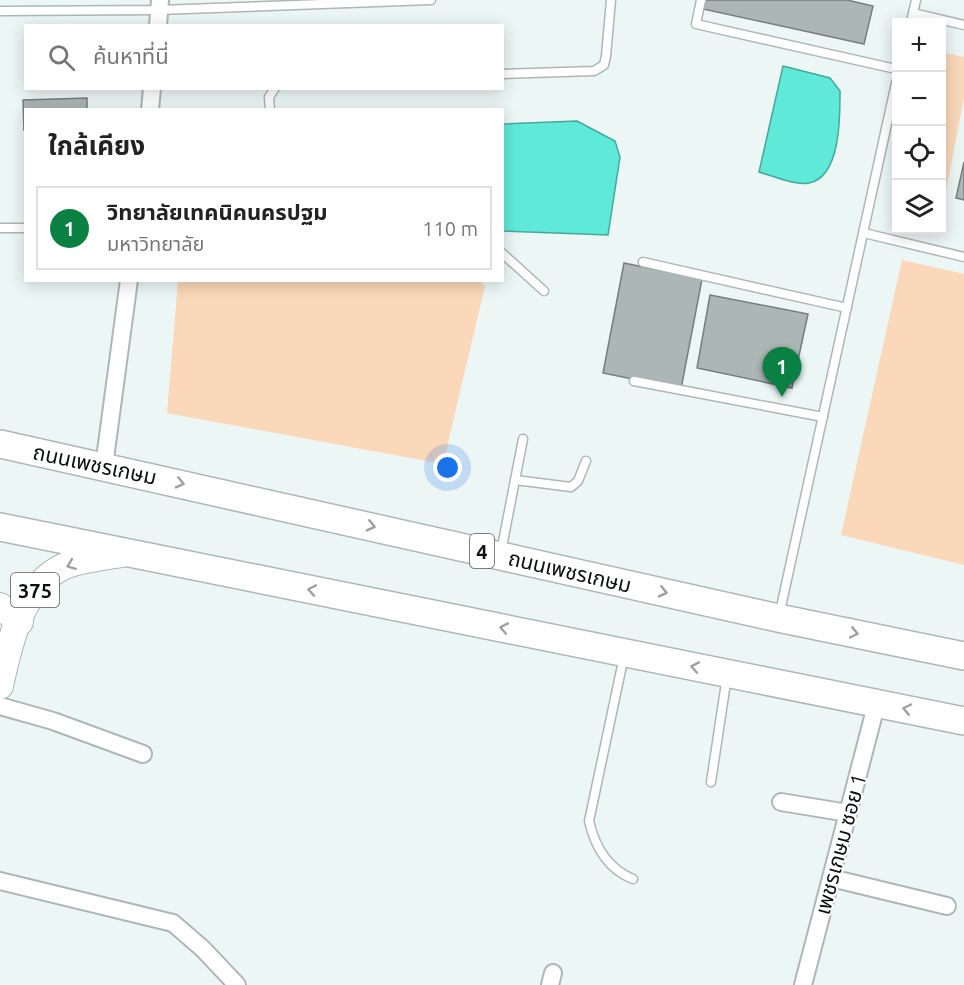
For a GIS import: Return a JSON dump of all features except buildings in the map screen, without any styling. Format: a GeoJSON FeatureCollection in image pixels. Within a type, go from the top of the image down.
{"type":"FeatureCollection","features":[{"type":"Feature","properties":{"kind":"highway","name":"ถนนเพชรเกษม"},"geometry":{"type":"LineString","coordinates":[[0,444],[778,618],[964,656]]}},
{"type":"Feature","properties":{"kind":"highway"},"geometry":{"type":"LineString","coordinates":[[0,527],[964,720]]}},
{"type":"Feature","properties":{"kind":"main road","name":"375"},"geometry":{"type":"LineString","coordinates":[[0,686],[10,614],[44,580],[65,566],[88,559],[128,553]]}},
{"type":"Feature","properties":{"kind":"street"},"geometry":{"type":"LineString","coordinates":[[150,108],[152,90]]}},
{"type":"Feature","properties":{"kind":"street"},"geometry":{"type":"LineString","coordinates":[[104,466],[129,282]]}},
{"type":"Feature","properties":{"kind":"street","name":"เพชรเกษม ซอย 1"},"geometry":{"type":"LineString","coordinates":[[803,985],[877,702]]}},
{"type":"Feature","properties":{"kind":"street"},"geometry":{"type":"LineString","coordinates":[[0,706],[53,721],[143,754]]}},
{"type":"Feature","properties":{"kind":"street"},"geometry":{"type":"LineString","coordinates":[[781,802],[848,813]]}},
{"type":"Feature","properties":{"kind":"street"},"geometry":{"type":"LineString","coordinates":[[831,878],[947,906]]}},
{"type":"Feature","properties":{"kind":"street"},"geometry":{"type":"LineString","coordinates":[[0,881],[173,924],[203,949],[237,985]]}},
{"type":"Feature","properties":{"kind":"lane"},"geometry":{"type":"LineString","coordinates":[[0,11],[159,12],[250,3],[431,0]]}},
{"type":"Feature","properties":{"kind":"lane"},"geometry":{"type":"LineString","coordinates":[[504,74],[594,71],[604,65],[611,0]]}},
{"type":"Feature","properties":{"kind":"lane"},"geometry":{"type":"LineString","coordinates":[[701,0],[696,24],[892,68]]}},
{"type":"Feature","properties":{"kind":"lane"},"geometry":{"type":"LineString","coordinates":[[912,18],[913,1]]}},
{"type":"Feature","properties":{"kind":"lane"},"geometry":{"type":"LineString","coordinates":[[946,23],[964,25]]}},
{"type":"Feature","properties":{"kind":"lane"},"geometry":{"type":"LineString","coordinates":[[270,108],[269,97],[274,90]]}},
{"type":"Feature","properties":{"kind":"lane"},"geometry":{"type":"LineString","coordinates":[[778,618],[892,106]]}},
{"type":"Feature","properties":{"kind":"lane"},"geometry":{"type":"LineString","coordinates":[[0,228],[24,228]]}},
{"type":"Feature","properties":{"kind":"lane"},"geometry":{"type":"LineString","coordinates":[[864,233],[964,257]]}},
{"type":"Feature","properties":{"kind":"lane"},"geometry":{"type":"LineString","coordinates":[[504,255],[544,291]]}},
{"type":"Feature","properties":{"kind":"lane"},"geometry":{"type":"LineString","coordinates":[[643,262],[847,308]]}},
{"type":"Feature","properties":{"kind":"lane"},"geometry":{"type":"LineString","coordinates":[[634,381],[823,417]]}},
{"type":"Feature","properties":{"kind":"lane"},"geometry":{"type":"LineString","coordinates":[[501,555],[523,439]]}},
{"type":"Feature","properties":{"kind":"lane"},"geometry":{"type":"LineString","coordinates":[[515,480],[571,487],[578,481],[586,461]]}},
{"type":"Feature","properties":{"kind":"lane"},"geometry":{"type":"LineString","coordinates":[[625,653],[589,821],[592,836],[602,855],[618,873],[633,879]]}},
{"type":"Feature","properties":{"kind":"lane"},"geometry":{"type":"LineString","coordinates":[[711,782],[728,673]]}},
{"type":"Feature","properties":{"kind":"shaded area"},"geometry":{"type":"Polygon","coordinates":[[[946,53],[964,57],[964,98],[946,191],[946,53]]]}},
{"type":"Feature","properties":{"kind":"shaded area"},"geometry":{"type":"Polygon","coordinates":[[[783,66],[830,78],[840,91],[839,130],[833,158],[820,178],[804,184],[759,172],[783,66]]]}},
{"type":"Feature","properties":{"kind":"shaded area"},"geometry":{"type":"Polygon","coordinates":[[[577,121],[615,141],[620,157],[608,235],[504,231],[504,124],[577,121]]]}},
{"type":"Feature","properties":{"kind":"shaded area"},"geometry":{"type":"Polygon","coordinates":[[[902,260],[964,274],[964,565],[841,535],[902,260]]]}},
{"type":"Feature","properties":{"kind":"shaded area"},"geometry":{"type":"Polygon","coordinates":[[[178,282],[480,282],[485,286],[443,464],[167,413],[178,282]]]}},
{"type":"Feature","properties":{"kind":"place","name":"วิทยาลัยเทคนิคนครปฐม"},"geometry":{"type":"Point","coordinates":[782,397]}}]}
